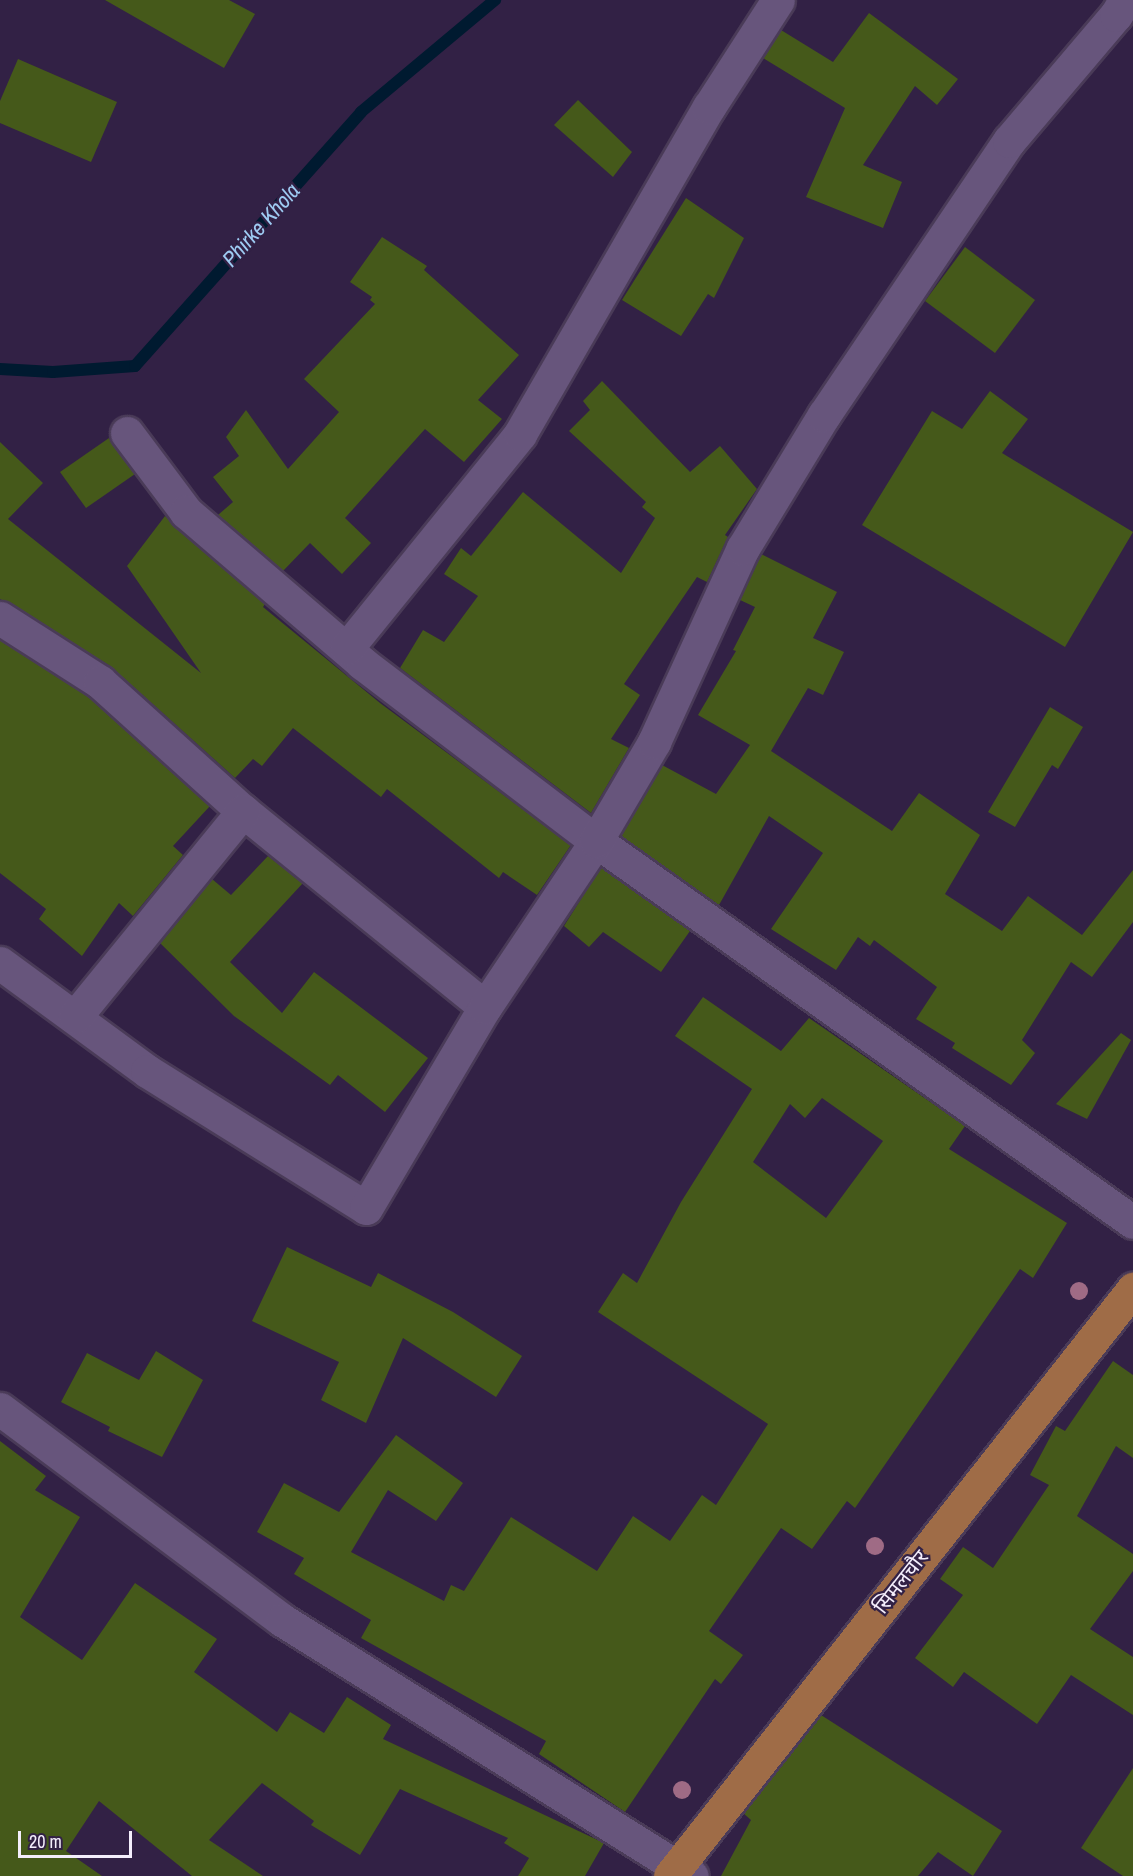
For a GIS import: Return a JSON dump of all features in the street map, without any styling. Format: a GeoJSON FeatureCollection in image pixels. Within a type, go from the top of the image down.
{"type":"FeatureCollection","features":[{"type":"Feature","properties":{"kind":"main road","name":"सिमलचौर"},"geometry":{"type":"LineString","coordinates":[[679,1873],[1133,1289]]}},
{"type":"Feature","properties":{"kind":"street"},"geometry":{"type":"LineString","coordinates":[[347,648],[520,434],[710,107],[778,0]]}},
{"type":"Feature","properties":{"kind":"street"},"geometry":{"type":"LineString","coordinates":[[0,963],[147,1071],[366,1208],[485,1007],[596,841],[661,729],[743,548],[824,415],[1009,141],[1125,14]]}},
{"type":"Feature","properties":{"kind":"street"},"geometry":{"type":"LineString","coordinates":[[127,433],[186,512],[347,648],[596,841],[1133,1222]]}},
{"type":"Feature","properties":{"kind":"street"},"geometry":{"type":"LineString","coordinates":[[0,618],[100,682],[243,811],[485,1007]]}},
{"type":"Feature","properties":{"kind":"street"},"geometry":{"type":"LineString","coordinates":[[75,1017],[243,811]]}},
{"type":"Feature","properties":{"kind":"street"},"geometry":{"type":"LineString","coordinates":[[0,1409],[282,1620],[679,1873]]}},
{"type":"Feature","properties":{"kind":"building"},"geometry":{"type":"Polygon","coordinates":[[[105,0],[229,0],[255,14],[224,68],[105,0]]]}},
{"type":"Feature","properties":{"kind":"building"},"geometry":{"type":"Polygon","coordinates":[[[869,13],[958,79],[937,105],[915,86],[863,165],[902,182],[883,228],[806,197],[845,108],[763,58],[781,30],[833,62],[869,13]]]}},
{"type":"Feature","properties":{"kind":"building"},"geometry":{"type":"Polygon","coordinates":[[[18,59],[117,102],[91,162],[0,123],[0,101],[18,59]]]}},
{"type":"Feature","properties":{"kind":"building"},"geometry":{"type":"Polygon","coordinates":[[[578,100],[632,152],[613,177],[554,125],[578,100]]]}},
{"type":"Feature","properties":{"kind":"building"},"geometry":{"type":"Polygon","coordinates":[[[686,198],[744,238],[714,298],[708,294],[681,336],[622,300],[686,198]]]}},
{"type":"Feature","properties":{"kind":"building"},"geometry":{"type":"Polygon","coordinates":[[[382,237],[427,266],[424,270],[519,355],[478,400],[502,419],[464,462],[425,429],[345,518],[371,543],[342,574],[310,543],[283,571],[218,515],[233,502],[213,477],[239,456],[226,437],[246,410],[288,469],[339,412],[304,379],[375,304],[370,300],[372,297],[350,282],[382,237]]]}},
{"type":"Feature","properties":{"kind":"building"},"geometry":{"type":"Polygon","coordinates":[[[965,247],[1035,300],[995,353],[925,301],[965,247]]]}},
{"type":"Feature","properties":{"kind":"building"},"geometry":{"type":"Polygon","coordinates":[[[602,381],[690,472],[720,446],[757,489],[725,535],[728,537],[707,582],[697,577],[624,684],[640,695],[611,739],[629,748],[591,813],[400,668],[423,630],[444,642],[478,596],[444,574],[461,548],[471,556],[523,492],[621,573],[655,518],[642,507],[646,502],[569,431],[590,410],[583,401],[602,381]]]}},
{"type":"Feature","properties":{"kind":"building"},"geometry":{"type":"Polygon","coordinates":[[[990,391],[1028,419],[1002,453],[1133,532],[1065,647],[862,525],[932,411],[962,429],[990,391]]]}},
{"type":"Feature","properties":{"kind":"building"},"geometry":{"type":"Polygon","coordinates":[[[109,438],[135,474],[86,508],[60,472],[109,438]]]}},
{"type":"Feature","properties":{"kind":"building"},"geometry":{"type":"Polygon","coordinates":[[[0,442],[43,483],[8,519],[201,673],[127,566],[165,516],[265,604],[263,607],[380,703],[571,845],[537,895],[503,872],[499,878],[387,789],[381,797],[293,728],[262,766],[253,759],[235,778],[110,666],[0,599],[0,442]]]}},
{"type":"Feature","properties":{"kind":"building"},"geometry":{"type":"Polygon","coordinates":[[[761,554],[837,592],[813,638],[844,652],[823,695],[808,688],[771,751],[892,831],[919,793],[980,835],[945,894],[1002,931],[1028,896],[1082,935],[1133,870],[1133,922],[1092,977],[1071,962],[1022,1040],[1035,1053],[1011,1085],[952,1048],[955,1043],[916,1019],[937,987],[874,940],[870,946],[858,937],[836,970],[771,929],[823,853],[769,816],[719,905],[621,836],[662,765],[716,794],[750,745],[698,715],[736,651],[733,650],[755,607],[740,600],[761,554]]]}},
{"type":"Feature","properties":{"kind":"building"},"geometry":{"type":"Polygon","coordinates":[[[0,640],[89,697],[210,806],[173,846],[183,855],[133,916],[119,903],[82,956],[39,919],[46,909],[0,873],[0,640]]]}},
{"type":"Feature","properties":{"kind":"building"},"geometry":{"type":"Polygon","coordinates":[[[1050,707],[1083,727],[1058,769],[1052,765],[1015,827],[988,812],[1050,707]]]}},
{"type":"Feature","properties":{"kind":"building"},"geometry":{"type":"Polygon","coordinates":[[[268,856],[303,883],[230,962],[282,1013],[314,972],[428,1058],[385,1112],[338,1075],[330,1085],[234,1016],[160,943],[212,879],[231,895],[268,856]]]}},
{"type":"Feature","properties":{"kind":"building"},"geometry":{"type":"Polygon","coordinates":[[[601,867],[690,931],[661,972],[603,932],[589,947],[564,926],[601,867]]]}},
{"type":"Feature","properties":{"kind":"building"},"geometry":{"type":"Polygon","coordinates":[[[703,997],[781,1051],[809,1018],[965,1126],[949,1149],[1067,1223],[1033,1278],[1020,1269],[855,1508],[847,1501],[812,1549],[781,1528],[709,1631],[743,1655],[721,1684],[715,1679],[625,1812],[539,1754],[546,1741],[361,1638],[371,1620],[294,1574],[304,1558],[257,1532],[284,1483],[339,1512],[396,1435],[463,1483],[436,1521],[388,1490],[351,1552],[444,1601],[451,1585],[464,1591],[511,1517],[597,1571],[633,1516],[670,1541],[702,1495],[716,1505],[768,1424],[598,1312],[623,1273],[637,1283],[681,1202],[752,1089],[675,1036],[703,997]],[[822,1098],[805,1118],[790,1104],[753,1162],[826,1218],[883,1141],[822,1098]]]}},
{"type":"Feature","properties":{"kind":"building"},"geometry":{"type":"Polygon","coordinates":[[[1121,1033],[1131,1040],[1087,1119],[1056,1104],[1121,1033]]]}},
{"type":"Feature","properties":{"kind":"building"},"geometry":{"type":"Polygon","coordinates":[[[287,1247],[371,1287],[378,1273],[453,1312],[522,1356],[496,1397],[403,1338],[366,1423],[321,1400],[339,1362],[252,1321],[287,1247]]]}},
{"type":"Feature","properties":{"kind":"building"},"geometry":{"type":"Polygon","coordinates":[[[156,1351],[203,1380],[162,1457],[108,1431],[110,1427],[61,1402],[87,1353],[139,1380],[156,1351]]]}},
{"type":"Feature","properties":{"kind":"building"},"geometry":{"type":"Polygon","coordinates":[[[1113,1361],[1133,1375],[1133,1458],[1116,1446],[1077,1516],[1133,1554],[1133,1571],[1090,1629],[1133,1657],[1133,1715],[1071,1675],[1037,1724],[964,1672],[953,1687],[915,1658],[963,1595],[940,1579],[963,1547],[993,1568],[1049,1485],[1030,1475],[1056,1426],[1065,1431],[1113,1361]]]}},
{"type":"Feature","properties":{"kind":"building"},"geometry":{"type":"Polygon","coordinates":[[[0,1441],[46,1476],[35,1490],[80,1517],[20,1617],[82,1660],[135,1583],[217,1639],[194,1672],[277,1732],[290,1712],[324,1733],[347,1697],[391,1725],[383,1739],[604,1843],[585,1876],[518,1876],[529,1858],[504,1843],[508,1838],[400,1789],[360,1855],[311,1825],[314,1821],[262,1783],[209,1840],[263,1876],[192,1876],[99,1801],[66,1851],[102,1876],[0,1876],[0,1441]]]}},
{"type":"Feature","properties":{"kind":"building"},"geometry":{"type":"Polygon","coordinates":[[[821,1715],[1002,1831],[973,1876],[938,1852],[918,1876],[721,1876],[751,1820],[743,1813],[821,1715]]]}},
{"type":"Feature","properties":{"kind":"building"},"geometry":{"type":"Polygon","coordinates":[[[1133,1768],[1133,1876],[1123,1876],[1081,1848],[1133,1768]]]}},
{"type":"Feature","properties":{"kind":"waterway","name":"Phirke Khola"},"geometry":{"type":"LineString","coordinates":[[0,369],[53,372],[135,366],[361,112],[495,0]]}}]}
